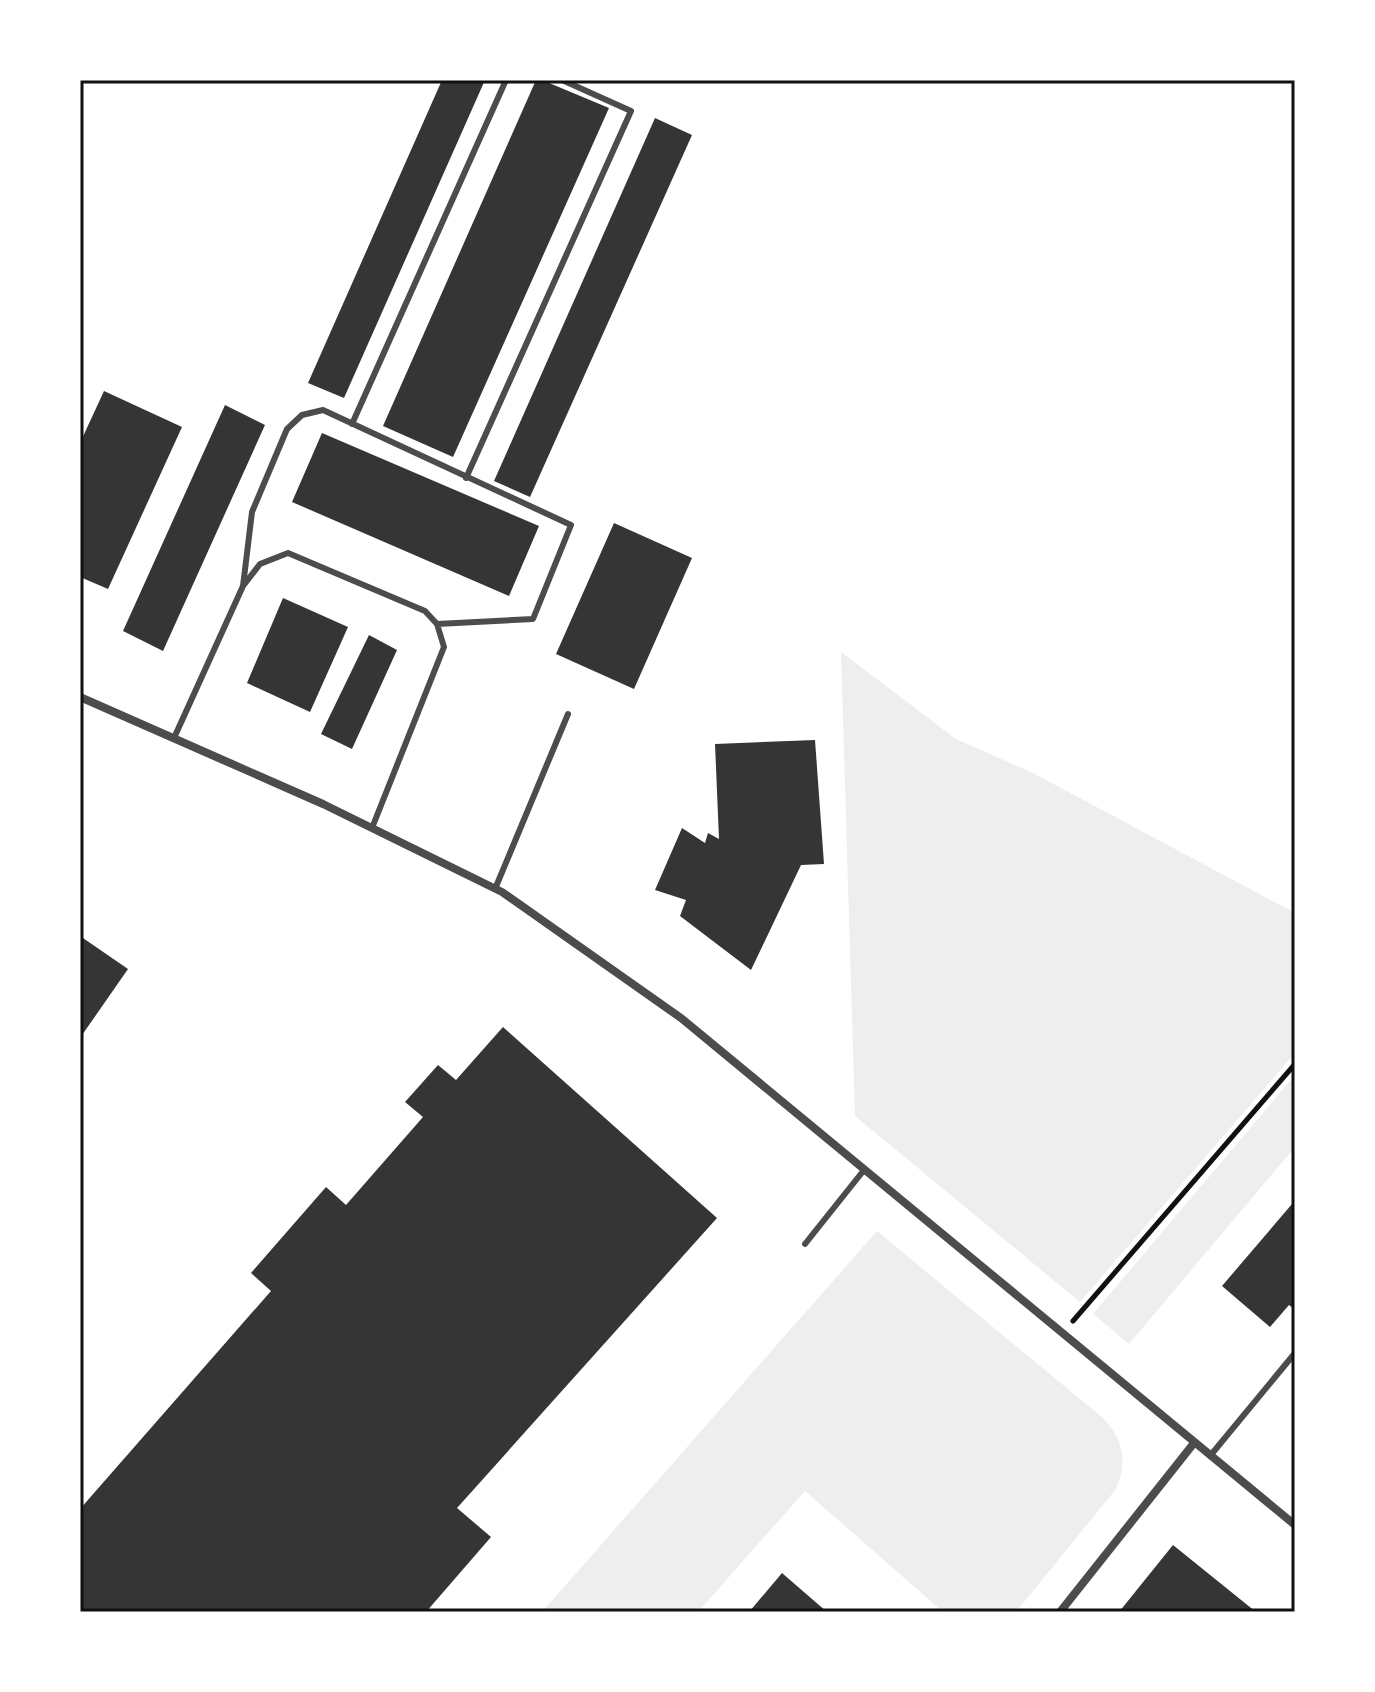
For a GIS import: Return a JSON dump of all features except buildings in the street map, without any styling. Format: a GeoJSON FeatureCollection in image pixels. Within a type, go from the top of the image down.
{"type":"FeatureCollection","features":[{"type":"Feature","properties":{"kind":"street"},"geometry":{"type":"LineString","coordinates":[[80,697],[372,828],[495,889],[681,1018],[1295,1525]]}},
{"type":"Feature","properties":{"kind":"street"},"geometry":{"type":"LineString","coordinates":[[1060,1612],[1194,1443]]}},
{"type":"Feature","properties":{"kind":"lane"},"geometry":{"type":"LineString","coordinates":[[352,424],[506,80]]}},
{"type":"Feature","properties":{"kind":"lane"},"geometry":{"type":"LineString","coordinates":[[466,478],[631,111],[562,80]]}},
{"type":"Feature","properties":{"kind":"lane"},"geometry":{"type":"LineString","coordinates":[[243,586],[252,512],[287,429],[302,415],[323,410],[571,525],[533,619],[437,624]]}},
{"type":"Feature","properties":{"kind":"lane"},"geometry":{"type":"LineString","coordinates":[[174,738],[243,586],[260,564],[288,553],[425,611],[437,624],[444,647],[372,828]]}},
{"type":"Feature","properties":{"kind":"lane"},"geometry":{"type":"LineString","coordinates":[[495,889],[568,714]]}},
{"type":"Feature","properties":{"kind":"lane"},"geometry":{"type":"LineString","coordinates":[[805,1244],[864,1170]]}},
{"type":"Feature","properties":{"kind":"lane"},"geometry":{"type":"LineString","coordinates":[[1210,1456],[1295,1353]]}},
{"type":"Feature","properties":{"kind":"path"},"geometry":{"type":"LineString","coordinates":[[1062,1334],[1295,1064]]}},
{"type":"Feature","properties":{"kind":"shaded area"},"geometry":{"type":"Polygon","coordinates":[[[841,652],[956,739],[1033,773],[1295,913],[1295,1053],[1080,1302],[855,1116],[841,652]]]}},
{"type":"Feature","properties":{"kind":"shaded area"},"geometry":{"type":"Polygon","coordinates":[[[1295,1075],[1295,1147],[1129,1344],[1093,1314],[1295,1075]]]}},
{"type":"Feature","properties":{"kind":"shaded area"},"geometry":{"type":"Polygon","coordinates":[[[877,1231],[1104,1419],[1119,1443],[1122,1470],[1116,1489],[1016,1612],[943,1612],[805,1491],[698,1612],[542,1612],[877,1231]]]}}]}
